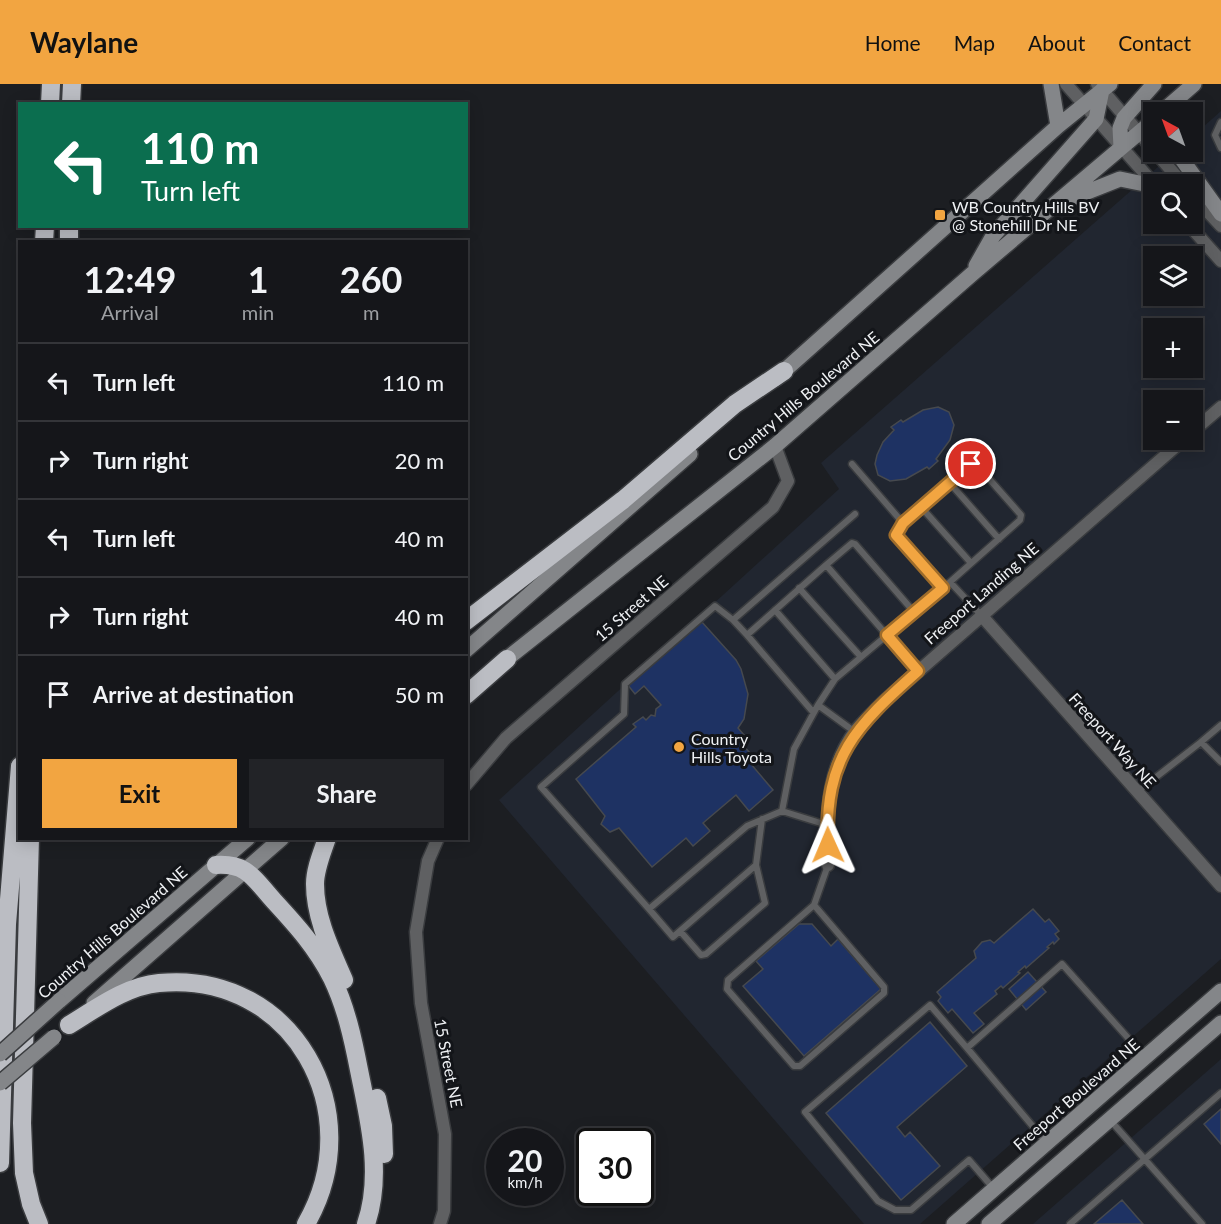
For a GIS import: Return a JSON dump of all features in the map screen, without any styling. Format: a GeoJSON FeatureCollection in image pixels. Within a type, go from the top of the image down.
{"type":"FeatureCollection","features":[{"type":"Feature","properties":{"kind":"highway"},"geometry":{"type":"LineString","coordinates":[[50,102],[51,84]]}},
{"type":"Feature","properties":{"kind":"highway"},"geometry":{"type":"LineString","coordinates":[[71,102],[72,84]]}},
{"type":"Feature","properties":{"kind":"highway"},"geometry":{"type":"LineString","coordinates":[[468,619],[623,500],[735,404],[784,371]]}},
{"type":"Feature","properties":{"kind":"highway"},"geometry":{"type":"LineString","coordinates":[[468,693],[507,659]]}},
{"type":"Feature","properties":{"kind":"highway"},"geometry":{"type":"LineString","coordinates":[[0,1163],[8,924],[18,792]]}},
{"type":"Feature","properties":{"kind":"highway"},"geometry":{"type":"LineString","coordinates":[[30,840],[22,1123],[24,1173],[31,1204],[39,1224]]}},
{"type":"Feature","properties":{"kind":"highway"},"geometry":{"type":"LineString","coordinates":[[326,840],[315,884],[318,907],[323,931],[352,996],[362,1028],[383,1126],[383,1172],[375,1224]]}},
{"type":"Feature","properties":{"kind":"highway"},"geometry":{"type":"LineString","coordinates":[[216,865],[230,864],[246,870],[309,939],[332,979],[350,1024],[368,1115],[374,1162],[370,1210],[366,1224]]}},
{"type":"Feature","properties":{"kind":"highway"},"geometry":{"type":"LineString","coordinates":[[69,1025],[107,1001],[132,990],[157,983],[185,982],[208,985],[228,991],[270,1013],[288,1029],[311,1062],[322,1088],[327,1116],[328,1145],[325,1172],[318,1198],[306,1224]]}},
{"type":"Feature","properties":{"kind":"main road"},"geometry":{"type":"LineString","coordinates":[[1051,84],[1058,126]]}},
{"type":"Feature","properties":{"kind":"main road"},"geometry":{"type":"LineString","coordinates":[[1121,147],[1120,128],[1124,118],[1154,84]]}},
{"type":"Feature","properties":{"kind":"main road"},"geometry":{"type":"LineString","coordinates":[[1173,102],[1194,84]]}},
{"type":"Feature","properties":{"kind":"main road"},"geometry":{"type":"LineString","coordinates":[[972,274],[993,236],[1096,119],[1103,86]]}},
{"type":"Feature","properties":{"kind":"main road","name":"Country Hills Boulevard NE"},"geometry":{"type":"LineString","coordinates":[[468,648],[784,371],[1103,86]]}},
{"type":"Feature","properties":{"kind":"main road"},"geometry":{"type":"LineString","coordinates":[[1178,102],[1180,96]]}},
{"type":"Feature","properties":{"kind":"main road","name":"Country Hills Boulevard NE"},"geometry":{"type":"LineString","coordinates":[[468,688],[775,446],[1143,129]]}},
{"type":"Feature","properties":{"kind":"main road"},"geometry":{"type":"LineString","coordinates":[[1184,162],[1221,214]]}},
{"type":"Feature","properties":{"kind":"main road"},"geometry":{"type":"LineString","coordinates":[[1051,207],[1120,179],[1143,183]]}},
{"type":"Feature","properties":{"kind":"main road","name":"Country Hills Boulevard NE"},"geometry":{"type":"LineString","coordinates":[[0,1054],[246,840]]}},
{"type":"Feature","properties":{"kind":"main road"},"geometry":{"type":"LineString","coordinates":[[69,1025],[280,840]]}},
{"type":"Feature","properties":{"kind":"main road","name":"Freeport Boulevard NE"},"geometry":{"type":"LineString","coordinates":[[954,1224],[1221,991]]}},
{"type":"Feature","properties":{"kind":"main road"},"geometry":{"type":"LineString","coordinates":[[989,1224],[1221,1023]]}},
{"type":"Feature","properties":{"kind":"main road"},"geometry":{"type":"LineString","coordinates":[[0,1083],[54,1037]]}},
{"type":"Feature","properties":{"kind":"street"},"geometry":{"type":"LineString","coordinates":[[1066,84],[1144,174]]}},
{"type":"Feature","properties":{"kind":"street"},"geometry":{"type":"LineString","coordinates":[[1103,86],[1124,118],[1174,174]]}},
{"type":"Feature","properties":{"kind":"street"},"geometry":{"type":"LineString","coordinates":[[1203,207],[1221,226]]}},
{"type":"Feature","properties":{"kind":"street"},"geometry":{"type":"LineString","coordinates":[[1197,234],[1221,261]]}},
{"type":"Feature","properties":{"kind":"street"},"geometry":{"type":"LineString","coordinates":[[1203,423],[1221,407]]}},
{"type":"Feature","properties":{"kind":"street","name":"15 Street NE"},"geometry":{"type":"LineString","coordinates":[[468,783],[506,738],[773,507],[788,481],[775,446]]}},
{"type":"Feature","properties":{"kind":"street","name":"Freeport Landing NE"},"geometry":{"type":"LineString","coordinates":[[828,865],[827,825],[830,790],[839,760],[855,732],[882,703],[1171,450]]}},
{"type":"Feature","properties":{"kind":"street","name":"Freeport Way NE"},"geometry":{"type":"LineString","coordinates":[[981,615],[1221,886]]}},
{"type":"Feature","properties":{"kind":"street","name":"15 Street NE"},"geometry":{"type":"LineString","coordinates":[[437,840],[428,861],[416,932],[421,1003],[445,1134],[444,1211],[440,1224]]}},
{"type":"Feature","properties":{"kind":"lane"},"geometry":{"type":"LineString","coordinates":[[1221,122],[1215,135],[1221,147]]}},
{"type":"Feature","properties":{"kind":"lane"},"geometry":{"type":"LineString","coordinates":[[852,464],[903,523]]}},
{"type":"Feature","properties":{"kind":"lane"},"geometry":{"type":"LineString","coordinates":[[782,811],[794,749],[813,712],[835,679],[914,612],[943,588],[950,582],[1020,520],[1021,515],[976,464],[971,464],[949,482],[903,523],[896,535],[943,588]]}},
{"type":"Feature","properties":{"kind":"lane"},"geometry":{"type":"LineString","coordinates":[[949,482],[999,539]]}},
{"type":"Feature","properties":{"kind":"lane"},"geometry":{"type":"LineString","coordinates":[[921,507],[971,563]]}},
{"type":"Feature","properties":{"kind":"lane"},"geometry":{"type":"LineString","coordinates":[[734,620],[855,514]]}},
{"type":"Feature","properties":{"kind":"lane"},"geometry":{"type":"LineString","coordinates":[[747,635],[852,543],[914,612]]}},
{"type":"Feature","properties":{"kind":"lane"},"geometry":{"type":"LineString","coordinates":[[826,566],[918,671]]}},
{"type":"Feature","properties":{"kind":"lane"},"geometry":{"type":"LineString","coordinates":[[950,582],[981,615]]}},
{"type":"Feature","properties":{"kind":"lane"},"geometry":{"type":"LineString","coordinates":[[800,588],[861,657]]}},
{"type":"Feature","properties":{"kind":"lane"},"geometry":{"type":"LineString","coordinates":[[756,865],[673,937],[541,787],[624,714],[625,684],[715,606],[734,620],[813,712]]}},
{"type":"Feature","properties":{"kind":"lane"},"geometry":{"type":"LineString","coordinates":[[775,610],[835,679]]}},
{"type":"Feature","properties":{"kind":"lane"},"geometry":{"type":"LineString","coordinates":[[818,705],[855,732]]}},
{"type":"Feature","properties":{"kind":"lane"},"geometry":{"type":"LineString","coordinates":[[1137,792],[1221,725]]}},
{"type":"Feature","properties":{"kind":"lane"},"geometry":{"type":"LineString","coordinates":[[1201,742],[1221,762]]}},
{"type":"Feature","properties":{"kind":"lane"},"geometry":{"type":"LineString","coordinates":[[649,909],[747,826],[782,811],[827,825]]}},
{"type":"Feature","properties":{"kind":"lane"},"geometry":{"type":"LineString","coordinates":[[680,931],[701,955],[706,954],[765,903],[756,865],[762,819]]}},
{"type":"Feature","properties":{"kind":"lane"},"geometry":{"type":"LineString","coordinates":[[814,905],[884,987],[884,993],[800,1066],[794,1066],[727,988],[728,980],[814,905],[828,865]]}},
{"type":"Feature","properties":{"kind":"lane"},"geometry":{"type":"LineString","coordinates":[[967,1048],[1062,964],[1145,1058]]}},
{"type":"Feature","properties":{"kind":"lane"},"geometry":{"type":"LineString","coordinates":[[994,1189],[969,1160],[911,1210],[895,1210],[878,1202],[805,1112],[930,1005],[1047,1143]]}},
{"type":"Feature","properties":{"kind":"lane"},"geometry":{"type":"LineString","coordinates":[[1070,1224],[1221,1093]]}},
{"type":"Feature","properties":{"kind":"lane"},"geometry":{"type":"LineString","coordinates":[[1110,1120],[1202,1224]]}},
{"type":"Feature","properties":{"kind":"shaded area"},"geometry":{"type":"Polygon","coordinates":[[[1221,111],[1221,959],[920,1224],[864,1224],[499,800],[839,489],[821,463],[1143,180],[1143,234],[1203,234],[1203,174],[1150,174],[1164,162],[1203,162],[1203,127],[1221,111]]]}},
{"type":"Feature","properties":{"kind":"shaded area"},"geometry":{"type":"Polygon","coordinates":[[[1220,1060],[1221,1224],[1033,1224],[1220,1060]]]}},
{"type":"Feature","properties":{"kind":"building"},"geometry":{"type":"Polygon","coordinates":[[[938,407],[949,412],[954,425],[950,440],[936,459],[938,461],[929,469],[927,467],[906,479],[890,481],[878,475],[875,464],[877,455],[883,442],[894,430],[891,427],[923,410],[938,407]]]}},
{"type":"Feature","properties":{"kind":"building","name":"Country Hills Toyota"},"geometry":{"type":"Polygon","coordinates":[[[701,621],[736,660],[741,669],[748,694],[744,719],[738,728],[744,735],[738,740],[750,753],[745,757],[773,790],[749,811],[736,795],[703,823],[710,831],[693,846],[686,838],[652,867],[619,828],[610,832],[601,824],[605,816],[576,779],[636,727],[633,724],[643,717],[646,720],[651,715],[655,716],[656,709],[661,705],[644,686],[635,694],[627,684],[701,621]]]}},
{"type":"Feature","properties":{"kind":"building"},"geometry":{"type":"Polygon","coordinates":[[[1033,909],[1045,922],[1049,919],[1059,931],[1055,934],[1059,939],[1047,947],[1049,948],[1026,968],[1025,966],[1018,972],[1020,973],[1003,988],[1001,986],[995,991],[997,994],[974,1013],[984,1024],[973,1033],[952,1009],[948,1013],[938,1001],[941,997],[937,992],[976,958],[974,951],[982,942],[990,940],[994,943],[1033,909]]]}},
{"type":"Feature","properties":{"kind":"building"},"geometry":{"type":"Polygon","coordinates":[[[799,924],[812,924],[831,946],[838,939],[881,989],[804,1056],[743,986],[763,969],[756,961],[799,924]]]}},
{"type":"Feature","properties":{"kind":"building"},"geometry":{"type":"Polygon","coordinates":[[[1028,972],[1046,992],[1026,1010],[1009,989],[1028,972]]]}},
{"type":"Feature","properties":{"kind":"building"},"geometry":{"type":"Polygon","coordinates":[[[930,1022],[967,1066],[897,1127],[905,1137],[910,1132],[940,1166],[901,1200],[826,1113],[930,1022]]]}},
{"type":"Feature","properties":{"kind":"building"},"geometry":{"type":"Polygon","coordinates":[[[1221,1109],[1221,1144],[1204,1124],[1221,1109]]]}},
{"type":"Feature","properties":{"kind":"building"},"geometry":{"type":"Polygon","coordinates":[[[1122,1200],[1143,1224],[1094,1224],[1122,1200]]]}},
{"type":"Feature","properties":{"kind":"place","name":"WB Country Hills BV @ Stonehill Dr NE"},"geometry":{"type":"Point","coordinates":[940,215]}},
{"type":"Feature","properties":{"kind":"place","name":"Country Hills Toyota"},"geometry":{"type":"Point","coordinates":[679,747]}},
{"type":"Feature","properties":{"kind":"route"},"geometry":{"type":"LineString","coordinates":[[828,845],[826,820],[830,790],[839,760],[855,732],[882,703],[918,671],[887,635],[943,588],[896,535],[903,523],[971,464]]}}]}
